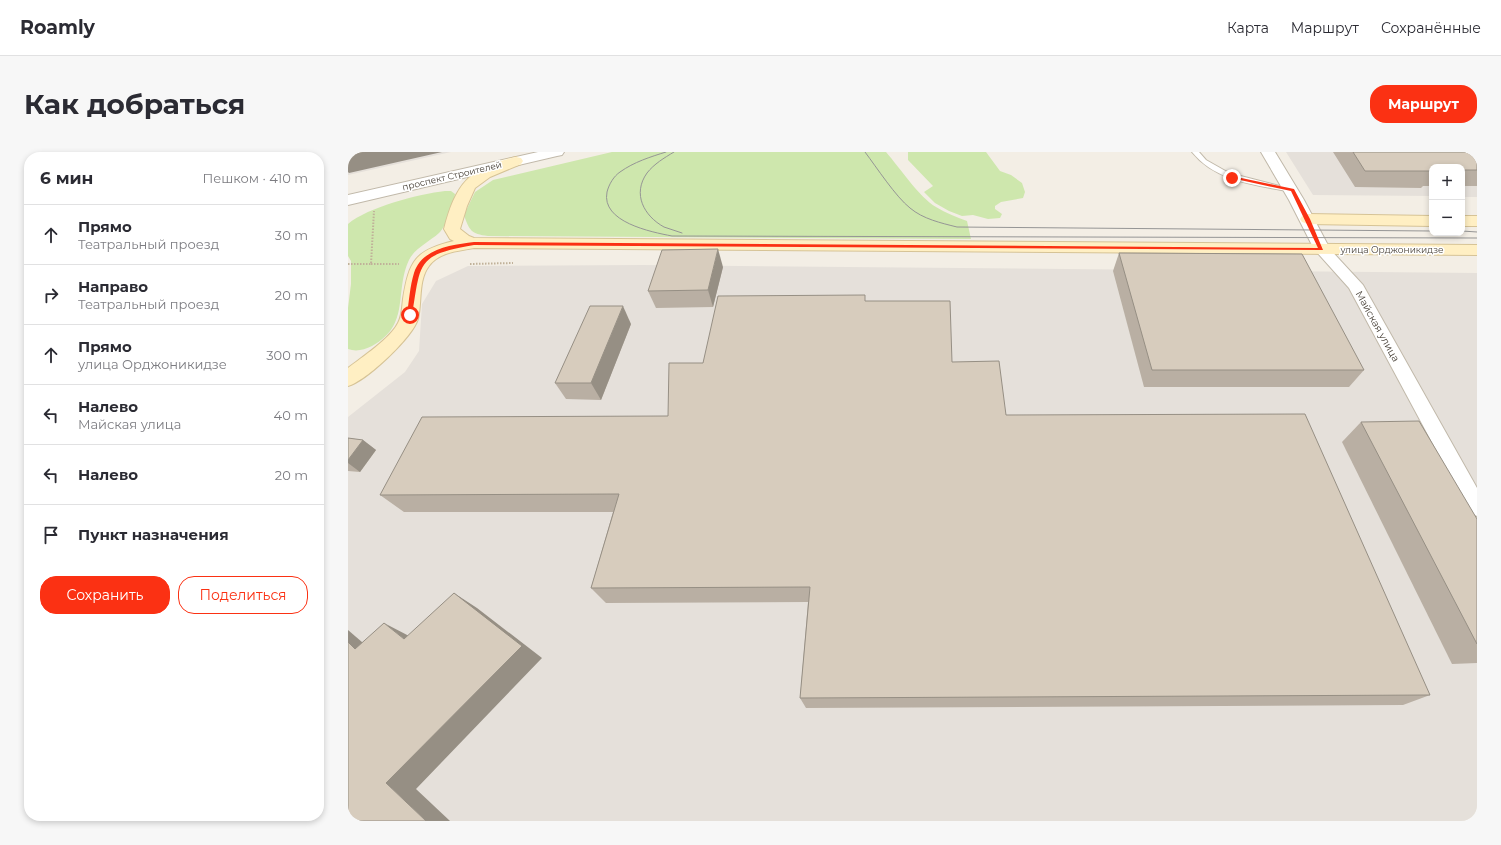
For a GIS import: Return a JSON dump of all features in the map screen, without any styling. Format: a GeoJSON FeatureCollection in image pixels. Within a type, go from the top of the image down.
{"type":"FeatureCollection","features":[{"type":"Feature","properties":{"kind":"main road","name":"улица Орджоникидзе"},"geometry":{"type":"LineString","coordinates":[[516,161],[485,174],[468,186],[454,220],[452,229],[460,237],[474,243],[1477,250]]}},
{"type":"Feature","properties":{"kind":"main road"},"geometry":{"type":"LineString","coordinates":[[1308,219],[1429,221]]}},
{"type":"Feature","properties":{"kind":"main road"},"geometry":{"type":"LineString","coordinates":[[1465,221],[1477,221]]}},
{"type":"Feature","properties":{"kind":"main road"},"geometry":{"type":"LineString","coordinates":[[348,379],[397,337],[406,326],[410,315],[417,272],[422,261],[434,253],[451,247],[474,243]]}},
{"type":"Feature","properties":{"kind":"street","name":"проспект Строителей"},"geometry":{"type":"LineString","coordinates":[[348,200],[557,152]]}},
{"type":"Feature","properties":{"kind":"street","name":"Майская улица"},"geometry":{"type":"LineString","coordinates":[[1268,152],[1292,190],[1322,249],[1355,285],[1477,507]]}},
{"type":"Feature","properties":{"kind":"lane"},"geometry":{"type":"LineString","coordinates":[[1194,152],[1201,160],[1232,178],[1292,190]]}},
{"type":"Feature","properties":{"kind":"path"},"geometry":{"type":"LineString","coordinates":[[348,264],[371,264],[375,213],[368,196]]}},
{"type":"Feature","properties":{"kind":"shaded area"},"geometry":{"type":"Polygon","coordinates":[[[348,152],[451,152],[348,175],[348,152]]]}},
{"type":"Feature","properties":{"kind":"shaded area"},"geometry":{"type":"Polygon","coordinates":[[[1286,152],[1477,152],[1477,197],[1465,197],[1465,164],[1429,164],[1429,196],[1313,195],[1286,152]]]}},
{"type":"Feature","properties":{"kind":"shaded area"},"geometry":{"type":"Polygon","coordinates":[[[643,265],[1477,273],[1477,821],[348,821],[348,417],[405,372],[419,351],[422,304],[436,281],[468,266],[643,265]]]}},
{"type":"Feature","properties":{"kind":"green space"},"geometry":{"type":"Polygon","coordinates":[[[612,152],[886,152],[916,189],[930,202],[936,207],[967,221],[971,239],[488,236],[478,234],[469,228],[464,215],[475,192],[493,180],[612,152]]]}},
{"type":"Feature","properties":{"kind":"green space"},"geometry":{"type":"Polygon","coordinates":[[[908,152],[986,152],[1000,171],[1011,175],[1022,183],[1025,192],[1023,198],[1001,202],[995,206],[995,209],[1002,214],[1000,218],[988,219],[973,215],[962,216],[949,211],[935,203],[924,192],[933,186],[908,160],[908,152]]]}},
{"type":"Feature","properties":{"kind":"green space"},"geometry":{"type":"Polygon","coordinates":[[[451,191],[455,194],[449,215],[442,230],[418,249],[409,260],[402,284],[400,307],[392,328],[384,338],[366,349],[348,349],[348,308],[351,284],[351,261],[348,256],[348,224],[368,212],[394,202],[451,191]]]}},
{"type":"Feature","properties":{"kind":"building"},"geometry":{"type":"Polygon","coordinates":[[[348,152],[365,152],[348,156],[348,152]]]}},
{"type":"Feature","properties":{"kind":"building"},"geometry":{"type":"Polygon","coordinates":[[[1353,152],[1477,152],[1477,170],[1465,170],[1465,164],[1429,164],[1429,171],[1365,171],[1353,152]]]}},
{"type":"Feature","properties":{"kind":"building"},"geometry":{"type":"Polygon","coordinates":[[[718,249],[708,290],[648,291],[662,250],[718,249]]]}},
{"type":"Feature","properties":{"kind":"building"},"geometry":{"type":"Polygon","coordinates":[[[1119,253],[1302,254],[1364,370],[1152,370],[1119,253]]]}},
{"type":"Feature","properties":{"kind":"building"},"geometry":{"type":"Polygon","coordinates":[[[865,295],[865,301],[950,301],[952,362],[999,361],[1006,415],[1305,414],[1430,695],[800,698],[810,587],[591,588],[619,494],[380,495],[422,417],[668,416],[669,363],[703,363],[718,296],[865,295]]]}},
{"type":"Feature","properties":{"kind":"building"},"geometry":{"type":"Polygon","coordinates":[[[590,306],[623,306],[591,383],[555,383],[590,306]]]}},
{"type":"Feature","properties":{"kind":"building"},"geometry":{"type":"Polygon","coordinates":[[[1419,421],[1477,519],[1477,644],[1361,422],[1419,421]]]}},
{"type":"Feature","properties":{"kind":"building"},"geometry":{"type":"Polygon","coordinates":[[[348,438],[363,440],[348,460],[348,438]]]}},
{"type":"Feature","properties":{"kind":"building"},"geometry":{"type":"Polygon","coordinates":[[[454,593],[522,646],[386,783],[426,821],[348,821],[348,642],[355,649],[384,623],[404,639],[454,593]]]}},
{"type":"Feature","properties":{"kind":"tram line"},"geometry":{"type":"LineString","coordinates":[[666,152],[625,168],[612,180],[607,192],[607,202],[612,211],[619,218],[629,224],[652,232],[672,236],[1477,238]]}},
{"type":"Feature","properties":{"kind":"tram line"},"geometry":{"type":"LineString","coordinates":[[674,152],[656,164],[647,173],[643,181],[641,196],[642,204],[651,217],[664,227],[682,233]]}},
{"type":"Feature","properties":{"kind":"tram line"},"geometry":{"type":"LineString","coordinates":[[865,152],[893,190],[910,208],[926,218],[957,227],[1429,231]]}},
{"type":"Feature","properties":{"kind":"tram line"},"geometry":{"type":"LineString","coordinates":[[1465,231],[1477,232]]}},
{"type":"Feature","properties":{"kind":"route"},"geometry":{"type":"LineString","coordinates":[[410,315],[417,272],[422,261],[434,253],[451,247],[474,243],[1322,249],[1292,190],[1232,178]]}}]}
